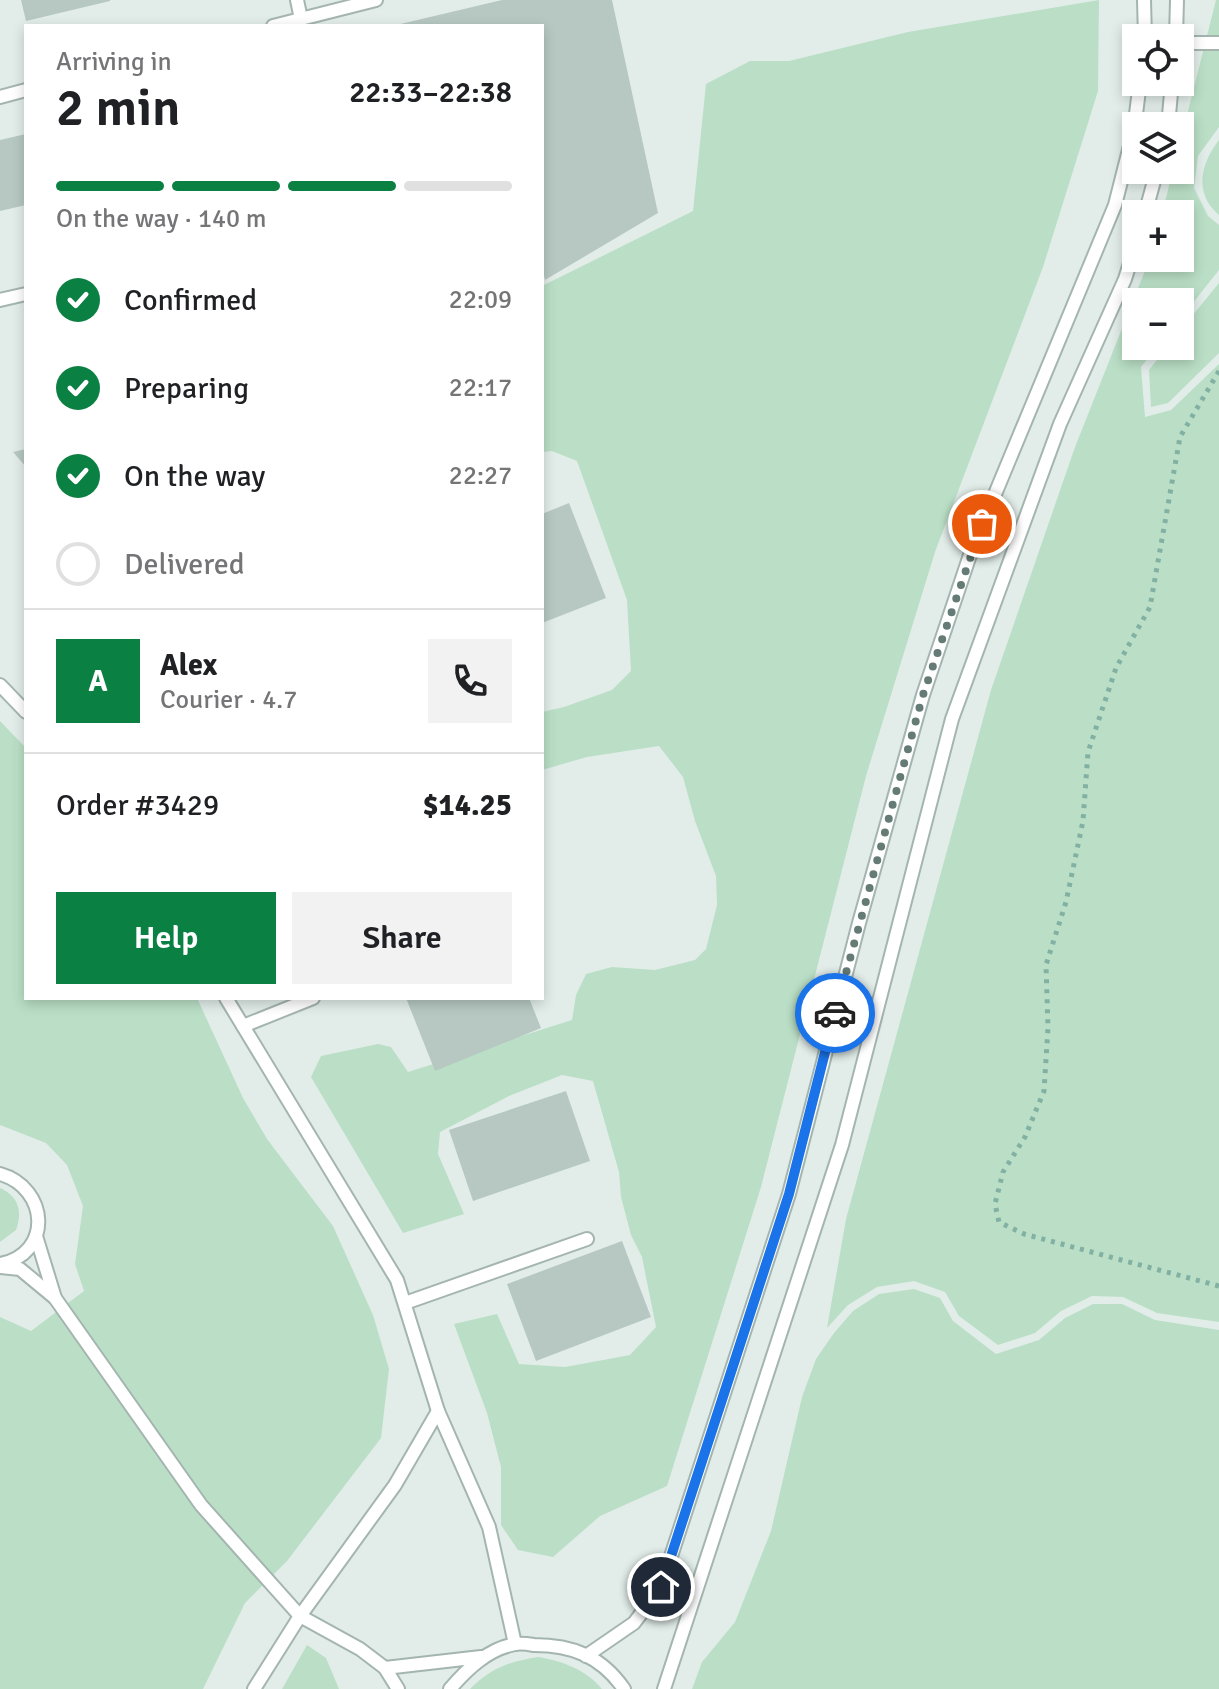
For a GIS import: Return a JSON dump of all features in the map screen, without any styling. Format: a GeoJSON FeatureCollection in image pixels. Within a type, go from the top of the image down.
{"type":"FeatureCollection","features":[{"type":"Feature","properties":{"kind":"lane"},"geometry":{"type":"LineString","coordinates":[[297,0],[301,19]]}},
{"type":"Feature","properties":{"kind":"lane"},"geometry":{"type":"LineString","coordinates":[[281,24],[376,0]]}},
{"type":"Feature","properties":{"kind":"lane"},"geometry":{"type":"LineString","coordinates":[[1144,0],[1145,24]]}},
{"type":"Feature","properties":{"kind":"lane"},"geometry":{"type":"LineString","coordinates":[[1176,24],[1177,0]]}},
{"type":"Feature","properties":{"kind":"lane"},"geometry":{"type":"LineString","coordinates":[[1194,43],[1219,43]]}},
{"type":"Feature","properties":{"kind":"lane"},"geometry":{"type":"LineString","coordinates":[[0,97],[24,91]]}},
{"type":"Feature","properties":{"kind":"lane"},"geometry":{"type":"LineString","coordinates":[[586,1656],[634,1623],[661,1587],[789,1194],[859,923],[923,695],[971,552],[1115,205],[1134,130],[1138,96]]}},
{"type":"Feature","properties":{"kind":"lane"},"geometry":{"type":"LineString","coordinates":[[664,1689],[842,1145],[952,719],[1060,424],[1127,272]]}},
{"type":"Feature","properties":{"kind":"lane"},"geometry":{"type":"LineString","coordinates":[[0,300],[24,294]]}},
{"type":"Feature","properties":{"kind":"lane"},"geometry":{"type":"LineString","coordinates":[[0,685],[24,710]]}},
{"type":"Feature","properties":{"kind":"lane"},"geometry":{"type":"LineString","coordinates":[[227,1000],[397,1280],[438,1411],[489,1527],[515,1644]]}},
{"type":"Feature","properties":{"kind":"lane"},"geometry":{"type":"LineString","coordinates":[[243,1026],[308,1000]]}},
{"type":"Feature","properties":{"kind":"lane"},"geometry":{"type":"LineString","coordinates":[[0,1174],[24,1185],[33,1196],[39,1220],[36,1236],[29,1247],[15,1259],[0,1265]]}},
{"type":"Feature","properties":{"kind":"lane"},"geometry":{"type":"LineString","coordinates":[[36,1236],[55,1298]]}},
{"type":"Feature","properties":{"kind":"lane"},"geometry":{"type":"LineString","coordinates":[[405,1303],[587,1239]]}},
{"type":"Feature","properties":{"kind":"lane"},"geometry":{"type":"LineString","coordinates":[[0,1265],[20,1269],[55,1298],[201,1505],[300,1616],[360,1649],[385,1668],[398,1689]]}},
{"type":"Feature","properties":{"kind":"lane"},"geometry":{"type":"LineString","coordinates":[[254,1689],[300,1616],[395,1485],[438,1411]]}},
{"type":"Feature","properties":{"kind":"lane"},"geometry":{"type":"LineString","coordinates":[[450,1689],[464,1671],[484,1657],[515,1644],[563,1645],[594,1659],[624,1689]]}},
{"type":"Feature","properties":{"kind":"lane"},"geometry":{"type":"LineString","coordinates":[[385,1668],[484,1657]]}},
{"type":"Feature","properties":{"kind":"path"},"geometry":{"type":"LineString","coordinates":[[1219,371],[1180,437],[1150,607],[1116,668],[1088,752],[1083,821],[1066,902],[1046,965],[1048,1028],[1044,1091],[1025,1137],[1003,1172],[995,1204],[999,1222],[1024,1234],[1219,1286]]}},
{"type":"Feature","properties":{"kind":"green space"},"geometry":{"type":"Polygon","coordinates":[[[1099,0],[1098,91],[1043,267],[935,552],[866,776],[761,1187],[667,1486],[600,1516],[553,1557],[518,1550],[501,1525],[501,1467],[487,1413],[454,1324],[497,1314],[519,1364],[565,1367],[630,1355],[656,1327],[642,1257],[631,1235],[621,1197],[619,1172],[593,1081],[562,1075],[509,1096],[440,1132],[438,1154],[464,1214],[403,1233],[311,1077],[321,1056],[378,1044],[391,1047],[408,1072],[572,1020],[576,995],[586,974],[612,967],[655,970],[695,960],[706,949],[717,905],[716,876],[695,821],[683,777],[659,746],[587,757],[544,769],[544,712],[612,690],[631,671],[627,600],[577,461],[552,451],[544,452],[544,285],[693,211],[706,84],[750,61],[789,61],[908,32],[1099,0]]]}},
{"type":"Feature","properties":{"kind":"green space"},"geometry":{"type":"Polygon","coordinates":[[[1216,0],[1219,0],[1219,127],[1198,156],[1194,188],[1208,216],[1219,225],[1219,270],[1194,301],[1194,288],[1138,288],[1144,272],[1194,272],[1194,200],[1166,200],[1170,184],[1194,184],[1194,112],[1188,112],[1216,0]]]}},
{"type":"Feature","properties":{"kind":"green space"},"geometry":{"type":"Polygon","coordinates":[[[1219,140],[1219,215],[1206,197],[1202,178],[1208,158],[1219,140]]]}},
{"type":"Feature","properties":{"kind":"green space"},"geometry":{"type":"Polygon","coordinates":[[[1219,283],[1219,353],[1168,403],[1151,407],[1149,370],[1157,360],[1194,360],[1194,314],[1219,283]]]}},
{"type":"Feature","properties":{"kind":"green space"},"geometry":{"type":"Polygon","coordinates":[[[1122,329],[1122,360],[1147,360],[1141,367],[1145,417],[1171,410],[1219,364],[1219,1322],[1157,1313],[1123,1297],[1092,1296],[1061,1311],[1035,1333],[998,1345],[959,1316],[945,1292],[914,1281],[877,1287],[848,1305],[827,1328],[846,1219],[991,690],[1075,447],[1122,329]]]}},
{"type":"Feature","properties":{"kind":"green space"},"geometry":{"type":"Polygon","coordinates":[[[0,721],[24,746],[24,1000],[198,1000],[243,1098],[267,1139],[333,1226],[373,1315],[389,1369],[381,1438],[287,1561],[245,1603],[203,1689],[0,1689],[0,1317],[31,1331],[84,1291],[75,1264],[83,1206],[67,1165],[46,1143],[0,1125],[0,721]]]}},
{"type":"Feature","properties":{"kind":"green space"},"geometry":{"type":"Polygon","coordinates":[[[0,1188],[15,1200],[19,1217],[16,1230],[0,1242],[0,1188]]]}},
{"type":"Feature","properties":{"kind":"green space"},"geometry":{"type":"Polygon","coordinates":[[[914,1289],[940,1298],[953,1321],[996,1354],[1039,1340],[1065,1318],[1093,1304],[1122,1304],[1155,1320],[1219,1330],[1219,1689],[692,1689],[702,1662],[735,1622],[771,1531],[802,1397],[816,1359],[853,1311],[879,1294],[914,1289]]]}},
{"type":"Feature","properties":{"kind":"green space"},"geometry":{"type":"Polygon","coordinates":[[[307,1645],[326,1658],[339,1689],[282,1689],[307,1645]]]}},
{"type":"Feature","properties":{"kind":"green space"},"geometry":{"type":"Polygon","coordinates":[[[539,1657],[574,1667],[602,1689],[470,1689],[502,1667],[539,1657]]]}},
{"type":"Feature","properties":{"kind":"building"},"geometry":{"type":"Polygon","coordinates":[[[21,0],[110,0],[110,1],[26,21],[21,0]]]}},
{"type":"Feature","properties":{"kind":"building"},"geometry":{"type":"Polygon","coordinates":[[[502,0],[612,0],[658,213],[545,280],[544,24],[400,24],[502,0]]]}},
{"type":"Feature","properties":{"kind":"building"},"geometry":{"type":"Polygon","coordinates":[[[24,134],[24,205],[0,211],[0,140],[24,134]]]}},
{"type":"Feature","properties":{"kind":"building"},"geometry":{"type":"Polygon","coordinates":[[[24,449],[24,465],[13,452],[24,449]]]}},
{"type":"Feature","properties":{"kind":"building"},"geometry":{"type":"Polygon","coordinates":[[[569,503],[606,598],[544,622],[544,513],[569,503]]]}},
{"type":"Feature","properties":{"kind":"building"},"geometry":{"type":"Polygon","coordinates":[[[407,1000],[530,1000],[541,1028],[435,1071],[407,1000]]]}},
{"type":"Feature","properties":{"kind":"building"},"geometry":{"type":"Polygon","coordinates":[[[566,1091],[590,1161],[473,1201],[449,1130],[566,1091]]]}},
{"type":"Feature","properties":{"kind":"building"},"geometry":{"type":"Polygon","coordinates":[[[622,1241],[651,1317],[536,1361],[507,1284],[622,1241]]]}},
{"type":"Feature","properties":{"kind":"way so far"},"geometry":{"type":"LineString","coordinates":[[835,1013],[923,695],[982,524]]}},
{"type":"Feature","properties":{"kind":"route"},"geometry":{"type":"LineString","coordinates":[[661,1587],[789,1194],[835,1013]]}}]}
